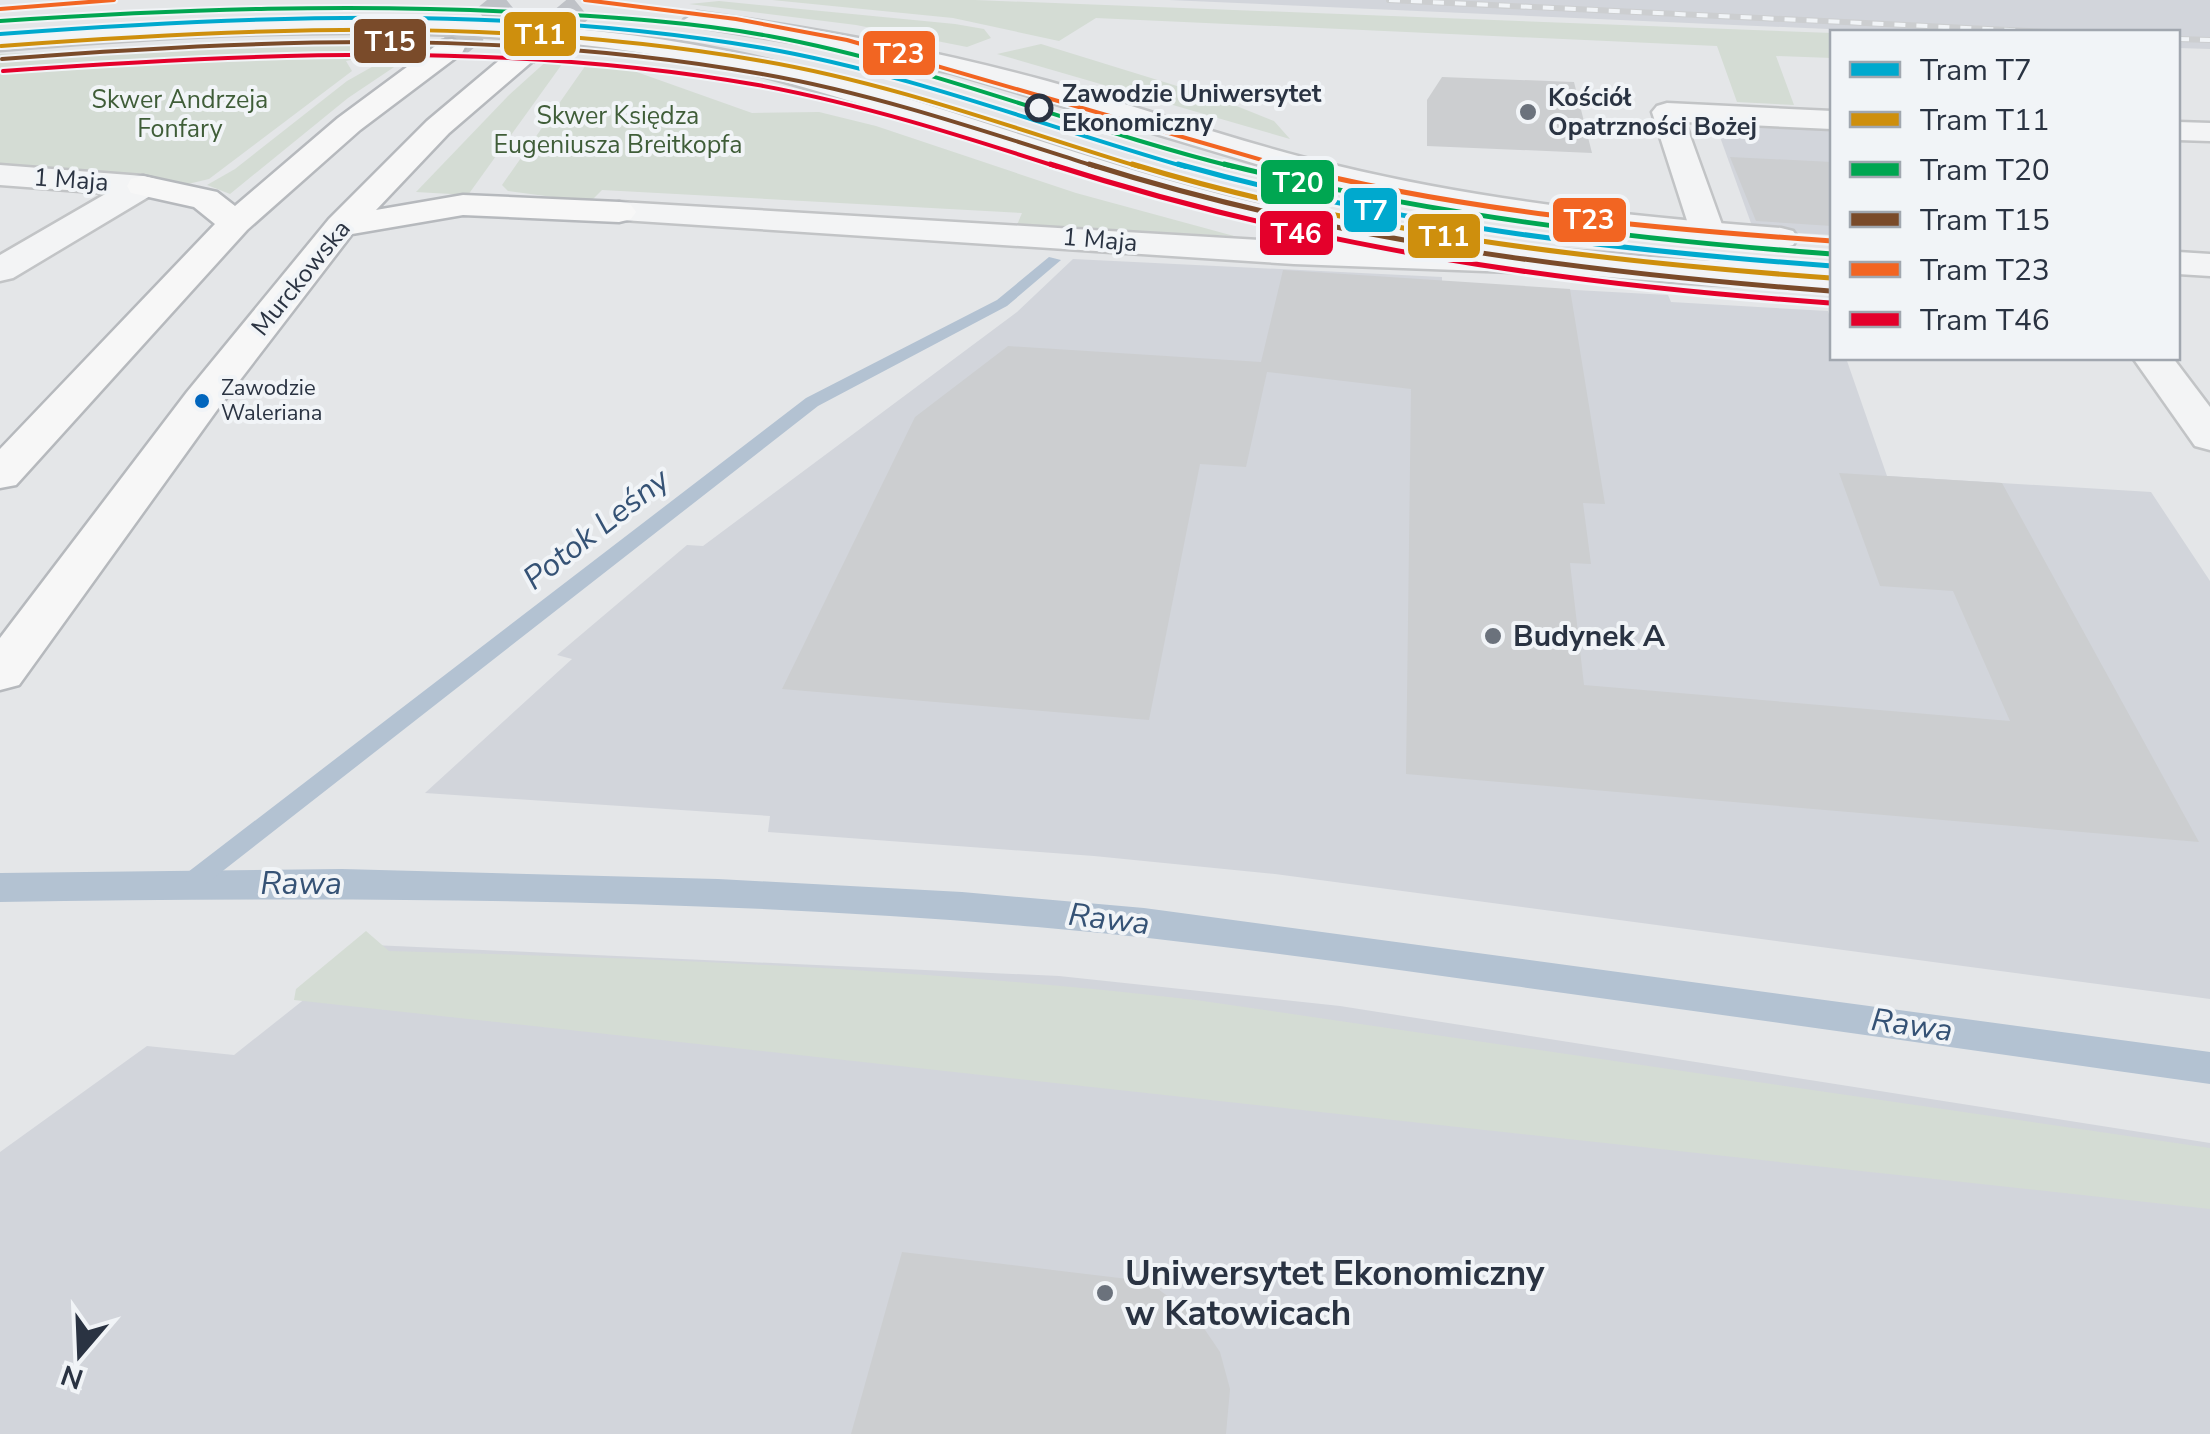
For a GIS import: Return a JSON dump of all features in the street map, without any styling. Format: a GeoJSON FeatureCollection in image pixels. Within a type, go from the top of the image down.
{"type":"FeatureCollection","features":[{"type":"Feature","properties":{"kind":"highway"},"geometry":{"type":"LineString","coordinates":[[0,475],[235,223],[350,124],[452,47]]}},
{"type":"Feature","properties":{"kind":"highway","name":"Murckowska"},"geometry":{"type":"LineString","coordinates":[[1,672],[202,402],[341,226],[438,127],[525,53]]}},
{"type":"Feature","properties":{"kind":"highway"},"geometry":{"type":"LineString","coordinates":[[143,186],[206,200],[235,223]]}},
{"type":"Feature","properties":{"kind":"highway"},"geometry":{"type":"LineString","coordinates":[[341,226],[463,205],[619,212]]}},
{"type":"Feature","properties":{"kind":"street"},"geometry":{"type":"LineString","coordinates":[[0,24],[270,6],[500,5]]}},
{"type":"Feature","properties":{"kind":"street"},"geometry":{"type":"LineString","coordinates":[[670,18],[773,30],[918,56],[1012,80],[1262,156],[1405,190],[1526,211],[1708,233],[1815,241]]}},
{"type":"Feature","properties":{"kind":"street","name":"1 Maja"},"geometry":{"type":"LineString","coordinates":[[0,42],[153,30],[334,24],[505,29],[636,44],[800,77],[1156,187],[1264,215],[1434,245],[1581,262]]}},
{"type":"Feature","properties":{"kind":"street"},"geometry":{"type":"LineString","coordinates":[[1708,233],[1667,112],[1830,120]]}},
{"type":"Feature","properties":{"kind":"street"},"geometry":{"type":"LineString","coordinates":[[2180,131],[2210,132]]}},
{"type":"Feature","properties":{"kind":"street","name":"1 Maja"},"geometry":{"type":"LineString","coordinates":[[0,175],[143,186]]}},
{"type":"Feature","properties":{"kind":"street"},"geometry":{"type":"LineString","coordinates":[[0,270],[143,186]]}},
{"type":"Feature","properties":{"kind":"street","name":"1 Maja"},"geometry":{"type":"LineString","coordinates":[[619,212],[1330,255],[1581,262],[1830,279]]}},
{"type":"Feature","properties":{"kind":"street"},"geometry":{"type":"LineString","coordinates":[[2180,263],[2210,265]]}},
{"type":"Feature","properties":{"kind":"street"},"geometry":{"type":"LineString","coordinates":[[2180,298],[2210,300]]}},
{"type":"Feature","properties":{"kind":"street"},"geometry":{"type":"LineString","coordinates":[[2154,360],[2210,437]]}},
{"type":"Feature","properties":{"kind":"shaded area"},"geometry":{"type":"Polygon","coordinates":[[[1169,0],[2210,0],[2210,49],[2180,48],[2180,30],[1850,30],[1169,0]]]}},
{"type":"Feature","properties":{"kind":"shaded area"},"geometry":{"type":"Polygon","coordinates":[[[1715,123],[1830,127],[1830,235],[1768,231],[1752,226],[1715,123]]]}},
{"type":"Feature","properties":{"kind":"shaded area"},"geometry":{"type":"Polygon","coordinates":[[[1073,259],[1442,277],[1442,283],[1668,295],[1671,302],[1828,311],[1830,360],[1847,360],[1887,476],[2151,492],[2210,581],[2210,999],[1275,874],[768,832],[770,816],[425,793],[572,659],[557,655],[687,545],[703,546],[1017,312],[1073,259]]]}},
{"type":"Feature","properties":{"kind":"shaded area","name":"Uniwersytet Ekonomiczny w Katowicach"},"geometry":{"type":"Polygon","coordinates":[[[373,945],[1059,976],[1340,1006],[2210,1143],[2210,1434],[0,1434],[0,1152],[147,1046],[234,1055],[373,945]]]}},
{"type":"Feature","properties":{"kind":"green space"},"geometry":{"type":"Polygon","coordinates":[[[772,0],[975,0],[1830,33],[1830,58],[1776,56],[1794,105],[1737,102],[1717,46],[1096,18],[1059,41],[953,18],[772,0]]]}},
{"type":"Feature","properties":{"kind":"green space"},"geometry":{"type":"Polygon","coordinates":[[[719,1],[955,24],[984,29],[991,38],[967,47],[856,25],[689,4],[719,1]]]}},
{"type":"Feature","properties":{"kind":"green space"},"geometry":{"type":"Polygon","coordinates":[[[1041,44],[1219,99],[1274,121],[1290,139],[997,54],[1041,44]]]}},
{"type":"Feature","properties":{"kind":"green space","name":"Skwer Andrzeja Fonfary"},"geometry":{"type":"Polygon","coordinates":[[[236,45],[386,45],[366,57],[346,61],[352,71],[209,179],[188,184],[0,169],[0,54],[236,45]]]}},
{"type":"Feature","properties":{"kind":"green space"},"geometry":{"type":"Polygon","coordinates":[[[409,46],[424,47],[348,98],[230,194],[207,185],[235,169],[347,81],[409,46]]]}},
{"type":"Feature","properties":{"kind":"green space"},"geometry":{"type":"Polygon","coordinates":[[[550,58],[565,60],[468,195],[416,192],[509,95],[550,58]]]}},
{"type":"Feature","properties":{"kind":"green space","name":"Skwer Księdza Eugeniusza Breitkopfa"},"geometry":{"type":"Polygon","coordinates":[[[588,62],[631,70],[752,113],[819,112],[876,126],[1076,193],[1234,236],[1017,225],[1022,213],[602,190],[590,202],[508,191],[502,185],[588,62]]]}},
{"type":"Feature","properties":{"kind":"green space"},"geometry":{"type":"Polygon","coordinates":[[[366,931],[389,951],[793,966],[995,980],[1196,1000],[2210,1148],[2210,1209],[294,1000],[296,989],[366,931]]]}},
{"type":"Feature","properties":{"kind":"water","name":"Rawa"},"geometry":{"type":"Polygon","coordinates":[[[342,869],[718,879],[962,892],[1144,908],[2210,1052],[2210,1084],[1335,961],[1037,927],[778,910],[519,901],[0,902],[0,873],[342,869]]]}},
{"type":"Feature","properties":{"kind":"building","name":"Kościół Opatrzności Bożej"},"geometry":{"type":"Polygon","coordinates":[[[1442,77],[1574,82],[1592,153],[1427,146],[1427,100],[1442,77]]]}},
{"type":"Feature","properties":{"kind":"building"},"geometry":{"type":"Polygon","coordinates":[[[1730,157],[1830,162],[1830,226],[1756,221],[1730,157]]]}},
{"type":"Feature","properties":{"kind":"building"},"geometry":{"type":"Polygon","coordinates":[[[1283,270],[1570,289],[1605,504],[1583,503],[1591,564],[1570,563],[1584,685],[2010,721],[1953,591],[1880,586],[1839,473],[2002,483],[2199,842],[1406,774],[1411,389],[1267,372],[1246,467],[1200,464],[1149,720],[782,689],[915,417],[1008,346],[1261,362],[1283,270]]]}},
{"type":"Feature","properties":{"kind":"building"},"geometry":{"type":"Polygon","coordinates":[[[902,1252],[1128,1279],[1158,1289],[1197,1318],[1220,1352],[1230,1389],[1226,1434],[851,1434],[902,1252]]]}},
{"type":"Feature","properties":{"kind":"waterway","name":"Potok Leśny"},"geometry":{"type":"LineString","coordinates":[[197,878],[812,402],[1002,303],[1054,260]]}},
{"type":"Feature","properties":{"kind":"tunnel"},"geometry":{"type":"LineString","coordinates":[[452,47],[510,0]]}},
{"type":"Feature","properties":{"kind":"tunnel"},"geometry":{"type":"LineString","coordinates":[[525,53],[589,0]]}},
{"type":"Feature","properties":{"kind":"railway"},"geometry":{"type":"LineString","coordinates":[[1389,0],[2008,30]]}},
{"type":"Feature","properties":{"kind":"railway"},"geometry":{"type":"LineString","coordinates":[[2180,39],[2210,40]]}},
{"type":"Feature","properties":{"kind":"tram line","name":"T23"},"geometry":{"type":"LineString","coordinates":[[0,9],[114,0]]}},
{"type":"Feature","properties":{"kind":"tram line","name":"T23"},"geometry":{"type":"LineString","coordinates":[[585,0],[736,19],[847,40],[1247,157],[1365,185],[1564,217],[1830,241]]}},
{"type":"Feature","properties":{"kind":"tram line","name":"T20"},"geometry":{"type":"LineString","coordinates":[[0,21],[191,10],[383,7],[574,15],[764,35],[938,77],[1166,148],[1298,183],[1525,224],[1830,254]]}},
{"type":"Feature","properties":{"kind":"tram line","name":"T7"},"geometry":{"type":"LineString","coordinates":[[0,34],[191,21],[383,17],[574,24],[669,34],[764,48],[880,74],[1223,177],[1373,211],[1525,236],[1678,254],[1830,266]]}},
{"type":"Feature","properties":{"kind":"tram line","name":"T11"},"geometry":{"type":"LineString","coordinates":[[1,46],[192,33],[383,29],[574,36],[669,46],[764,61],[880,87],[1165,174],[1297,208],[1449,237],[1601,258],[1830,278]]}},
{"type":"Feature","properties":{"kind":"tram line","name":"T15"},"geometry":{"type":"LineString","coordinates":[[2,59],[193,46],[384,41],[480,43],[670,59],[823,86],[1222,203],[1297,221],[1448,249],[1600,270],[1830,291]]}},
{"type":"Feature","properties":{"kind":"tram line","name":"T46"},"geometry":{"type":"LineString","coordinates":[[3,71],[191,59],[380,54],[474,56],[662,71],[756,85],[872,110],[1213,213],[1365,248],[1597,283],[1830,303]]}},
{"type":"Feature","properties":{"kind":"place","name":"Zawodzie Uniwersytet Ekonomiczny"},"geometry":{"type":"Point","coordinates":[1039,108]}},
{"type":"Feature","properties":{"kind":"place","name":"Kościół Opatrzności Bożej"},"geometry":{"type":"Point","coordinates":[1528,112]}},
{"type":"Feature","properties":{"kind":"place","name":"Zawodzie Waleriana"},"geometry":{"type":"Point","coordinates":[202,401]}},
{"type":"Feature","properties":{"kind":"place","name":"Budynek A"},"geometry":{"type":"Point","coordinates":[1493,636]}},
{"type":"Feature","properties":{"kind":"place","name":"Uniwersytet Ekonomiczny w Katowicach"},"geometry":{"type":"Point","coordinates":[1105,1293]}}]}
